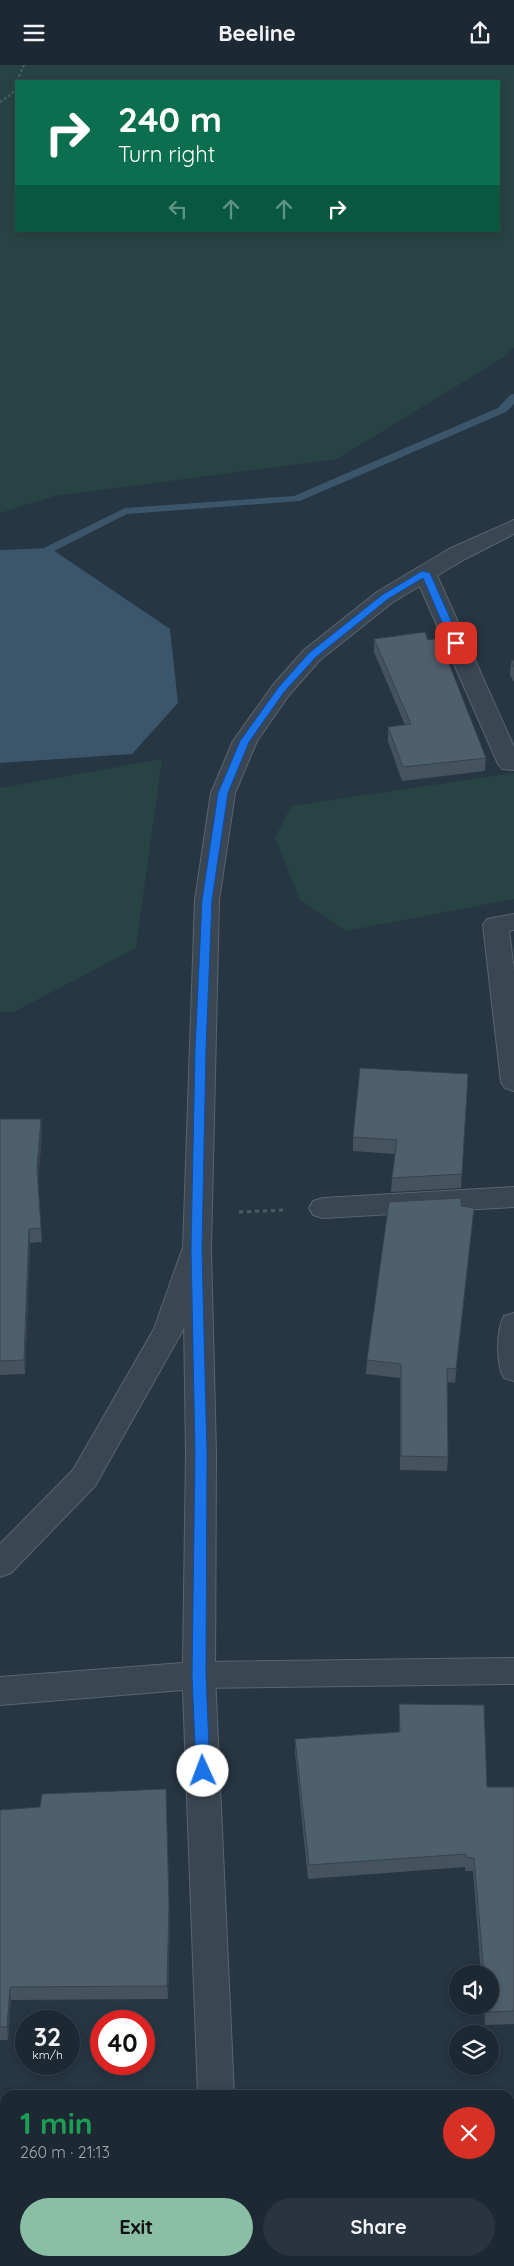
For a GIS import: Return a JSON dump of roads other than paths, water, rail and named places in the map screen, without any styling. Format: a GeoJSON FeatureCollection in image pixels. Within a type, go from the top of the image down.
{"type":"FeatureCollection","features":[{"type":"Feature","properties":{"kind":"street"},"geometry":{"type":"LineString","coordinates":[[216,2090],[199,1675],[201,1453],[197,1249],[201,1050],[207,900],[223,793],[245,741],[281,690],[312,655],[385,597],[425,573],[514,526]]}},
{"type":"Feature","properties":{"kind":"street"},"geometry":{"type":"LineString","coordinates":[[425,573],[510,764]]}},
{"type":"Feature","properties":{"kind":"street"},"geometry":{"type":"LineString","coordinates":[[514,922],[496,925],[514,1082]]}},
{"type":"Feature","properties":{"kind":"street"},"geometry":{"type":"LineString","coordinates":[[323,1208],[514,1197]]}},
{"type":"Feature","properties":{"kind":"street"},"geometry":{"type":"LineString","coordinates":[[0,1564],[84,1478],[168,1329],[197,1249]]}},
{"type":"Feature","properties":{"kind":"street"},"geometry":{"type":"LineString","coordinates":[[514,1324],[514,1361]]}},
{"type":"Feature","properties":{"kind":"street"},"geometry":{"type":"LineString","coordinates":[[0,1691],[199,1675],[514,1671]]}},
{"type":"Feature","properties":{"kind":"water"},"geometry":{"type":"Polygon","coordinates":[[[50,548],[170,629],[178,703],[132,754],[0,763],[0,550],[50,548]]]}},
{"type":"Feature","properties":{"kind":"waterway"},"geometry":{"type":"LineString","coordinates":[[50,548],[125,511],[296,499],[502,410],[514,397]]}}]}
